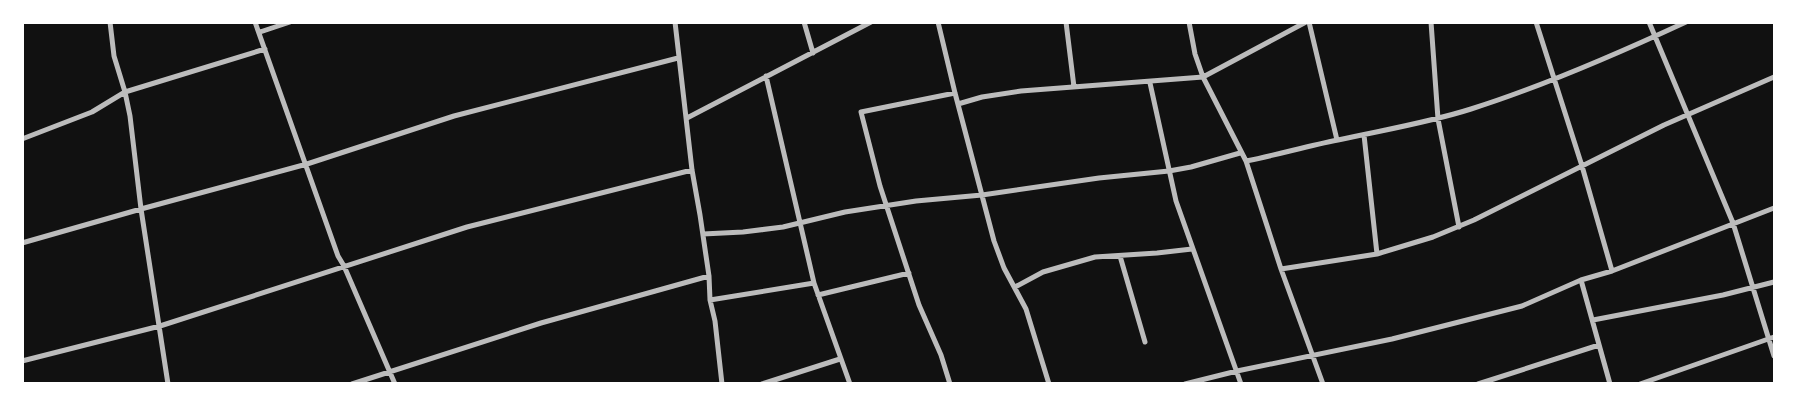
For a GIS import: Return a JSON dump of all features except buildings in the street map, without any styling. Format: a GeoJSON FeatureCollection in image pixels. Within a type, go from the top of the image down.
{"type":"FeatureCollection","features":[{"type":"Feature","properties":{"kind":"street"},"geometry":{"type":"LineString","coordinates":[[110,22],[114,56],[130,116],[140,209],[168,384]]}},
{"type":"Feature","properties":{"kind":"street"},"geometry":{"type":"LineString","coordinates":[[256,22],[338,256],[396,384]]}},
{"type":"Feature","properties":{"kind":"street"},"geometry":{"type":"LineString","coordinates":[[260,32],[290,22]]}},
{"type":"Feature","properties":{"kind":"street"},"geometry":{"type":"LineString","coordinates":[[675,22],[692,170],[709,276],[710,300],[715,321],[722,384]]}},
{"type":"Feature","properties":{"kind":"street"},"geometry":{"type":"LineString","coordinates":[[804,22],[813,53]]}},
{"type":"Feature","properties":{"kind":"street"},"geometry":{"type":"LineString","coordinates":[[687,118],[871,22]]}},
{"type":"Feature","properties":{"kind":"street"},"geometry":{"type":"LineString","coordinates":[[938,22],[955,93],[1000,259],[1026,309],[1049,384]]}},
{"type":"Feature","properties":{"kind":"street"},"geometry":{"type":"LineString","coordinates":[[1066,22],[1074,87]]}},
{"type":"Feature","properties":{"kind":"street"},"geometry":{"type":"LineString","coordinates":[[1189,22],[1195,54],[1203,78],[1240,153],[1246,160],[1281,269],[1324,384]]}},
{"type":"Feature","properties":{"kind":"street"},"geometry":{"type":"LineString","coordinates":[[958,104],[982,97],[1005,94],[1203,78],[1307,22],[1337,140]]}},
{"type":"Feature","properties":{"kind":"street"},"geometry":{"type":"LineString","coordinates":[[1431,22],[1438,119],[1459,227]]}},
{"type":"Feature","properties":{"kind":"street"},"geometry":{"type":"LineString","coordinates":[[1536,22],[1582,166],[1612,271]]}},
{"type":"Feature","properties":{"kind":"street"},"geometry":{"type":"LineString","coordinates":[[1649,22],[1733,223],[1753,288],[1772,338],[1774,356]]}},
{"type":"Feature","properties":{"kind":"street"},"geometry":{"type":"LineString","coordinates":[[1246,160],[1337,140],[1396,130],[1472,109],[1554,78],[1686,22]]}},
{"type":"Feature","properties":{"kind":"street"},"geometry":{"type":"LineString","coordinates":[[22,139],[92,112],[125,92],[265,50]]}},
{"type":"Feature","properties":{"kind":"street"},"geometry":{"type":"LineString","coordinates":[[22,243],[307,164],[454,116],[678,58]]}},
{"type":"Feature","properties":{"kind":"street"},"geometry":{"type":"LineString","coordinates":[[766,76],[814,283],[850,384]]}},
{"type":"Feature","properties":{"kind":"street"},"geometry":{"type":"LineString","coordinates":[[1281,269],[1377,254],[1433,238],[1459,227],[1664,125],[1774,78]]}},
{"type":"Feature","properties":{"kind":"street"},"geometry":{"type":"LineString","coordinates":[[1150,83],[1176,201],[1241,384]]}},
{"type":"Feature","properties":{"kind":"street"},"geometry":{"type":"LineString","coordinates":[[950,384],[941,355],[919,305],[880,186],[861,112],[955,93]]}},
{"type":"Feature","properties":{"kind":"street"},"geometry":{"type":"LineString","coordinates":[[1364,135],[1377,254]]}},
{"type":"Feature","properties":{"kind":"street"},"geometry":{"type":"LineString","coordinates":[[703,234],[783,227],[845,212],[916,201],[982,196],[1100,178],[1169,171],[1240,153]]}},
{"type":"Feature","properties":{"kind":"street"},"geometry":{"type":"LineString","coordinates":[[22,361],[160,326],[467,227],[692,170]]}},
{"type":"Feature","properties":{"kind":"street"},"geometry":{"type":"LineString","coordinates":[[1185,384],[1237,371],[1392,339],[1522,306],[1582,280],[1612,271],[1774,208]]}},
{"type":"Feature","properties":{"kind":"street"},"geometry":{"type":"LineString","coordinates":[[1015,287],[1043,272],[1095,257],[1192,249]]}},
{"type":"Feature","properties":{"kind":"street"},"geometry":{"type":"LineString","coordinates":[[1120,256],[1145,342]]}},
{"type":"Feature","properties":{"kind":"street"},"geometry":{"type":"LineString","coordinates":[[818,295],[909,273]]}},
{"type":"Feature","properties":{"kind":"street"},"geometry":{"type":"LineString","coordinates":[[352,384],[481,341],[709,276]]}},
{"type":"Feature","properties":{"kind":"street"},"geometry":{"type":"LineString","coordinates":[[1582,280],[1610,384]]}},
{"type":"Feature","properties":{"kind":"street"},"geometry":{"type":"LineString","coordinates":[[1593,320],[1723,295],[1774,282]]}},
{"type":"Feature","properties":{"kind":"street"},"geometry":{"type":"LineString","coordinates":[[710,300],[814,283]]}},
{"type":"Feature","properties":{"kind":"street"},"geometry":{"type":"LineString","coordinates":[[1640,384],[1772,338]]}},
{"type":"Feature","properties":{"kind":"street"},"geometry":{"type":"LineString","coordinates":[[1478,384],[1600,346]]}},
{"type":"Feature","properties":{"kind":"street"},"geometry":{"type":"LineString","coordinates":[[762,384],[840,359]]}}]}
